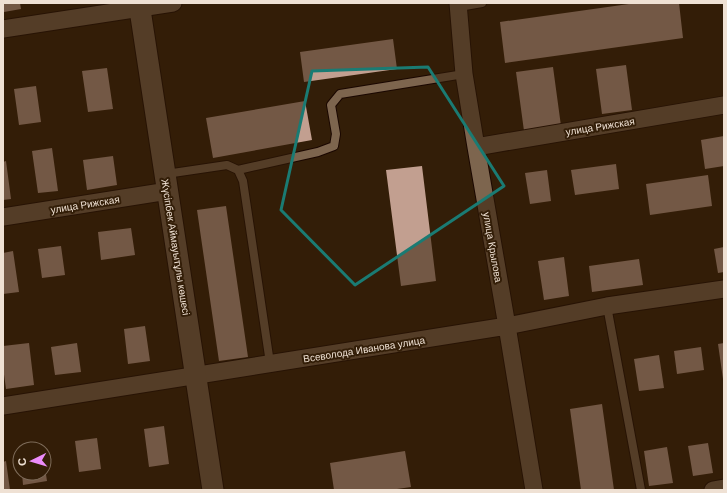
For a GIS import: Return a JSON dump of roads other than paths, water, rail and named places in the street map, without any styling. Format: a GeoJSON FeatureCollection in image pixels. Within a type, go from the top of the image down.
{"type":"FeatureCollection","features":[{"type":"Feature","properties":{"kind":"street"},"geometry":{"type":"LineString","coordinates":[[3,29],[140,5],[173,3]]}},
{"type":"Feature","properties":{"kind":"street","name":"Жүсіпбек Аймауытұлы көшесі"},"geometry":{"type":"LineString","coordinates":[[140,5],[213,490]]}},
{"type":"Feature","properties":{"kind":"street","name":"улица Крылова"},"geometry":{"type":"LineString","coordinates":[[458,5],[464,74],[534,490]]}},
{"type":"Feature","properties":{"kind":"street","name":"улица Рижская"},"geometry":{"type":"LineString","coordinates":[[476,147],[724,105]]}},
{"type":"Feature","properties":{"kind":"street","name":"улица Рижская"},"geometry":{"type":"LineString","coordinates":[[3,217],[166,182]]}},
{"type":"Feature","properties":{"kind":"street","name":"Всеволода Иванова улица"},"geometry":{"type":"LineString","coordinates":[[3,406],[507,326],[607,306],[724,289]]}},
{"type":"Feature","properties":{"kind":"street"},"geometry":{"type":"LineString","coordinates":[[713,490],[724,488]]}},
{"type":"Feature","properties":{"kind":"lane"},"geometry":{"type":"LineString","coordinates":[[458,5],[482,3]]}},
{"type":"Feature","properties":{"kind":"lane"},"geometry":{"type":"LineString","coordinates":[[166,182],[227,165],[238,170],[318,152],[334,146],[336,134],[331,105],[340,94],[464,74]]}},
{"type":"Feature","properties":{"kind":"lane"},"geometry":{"type":"LineString","coordinates":[[238,170],[243,181],[270,363]]}},
{"type":"Feature","properties":{"kind":"lane"},"geometry":{"type":"LineString","coordinates":[[607,306],[641,490]]}}]}
